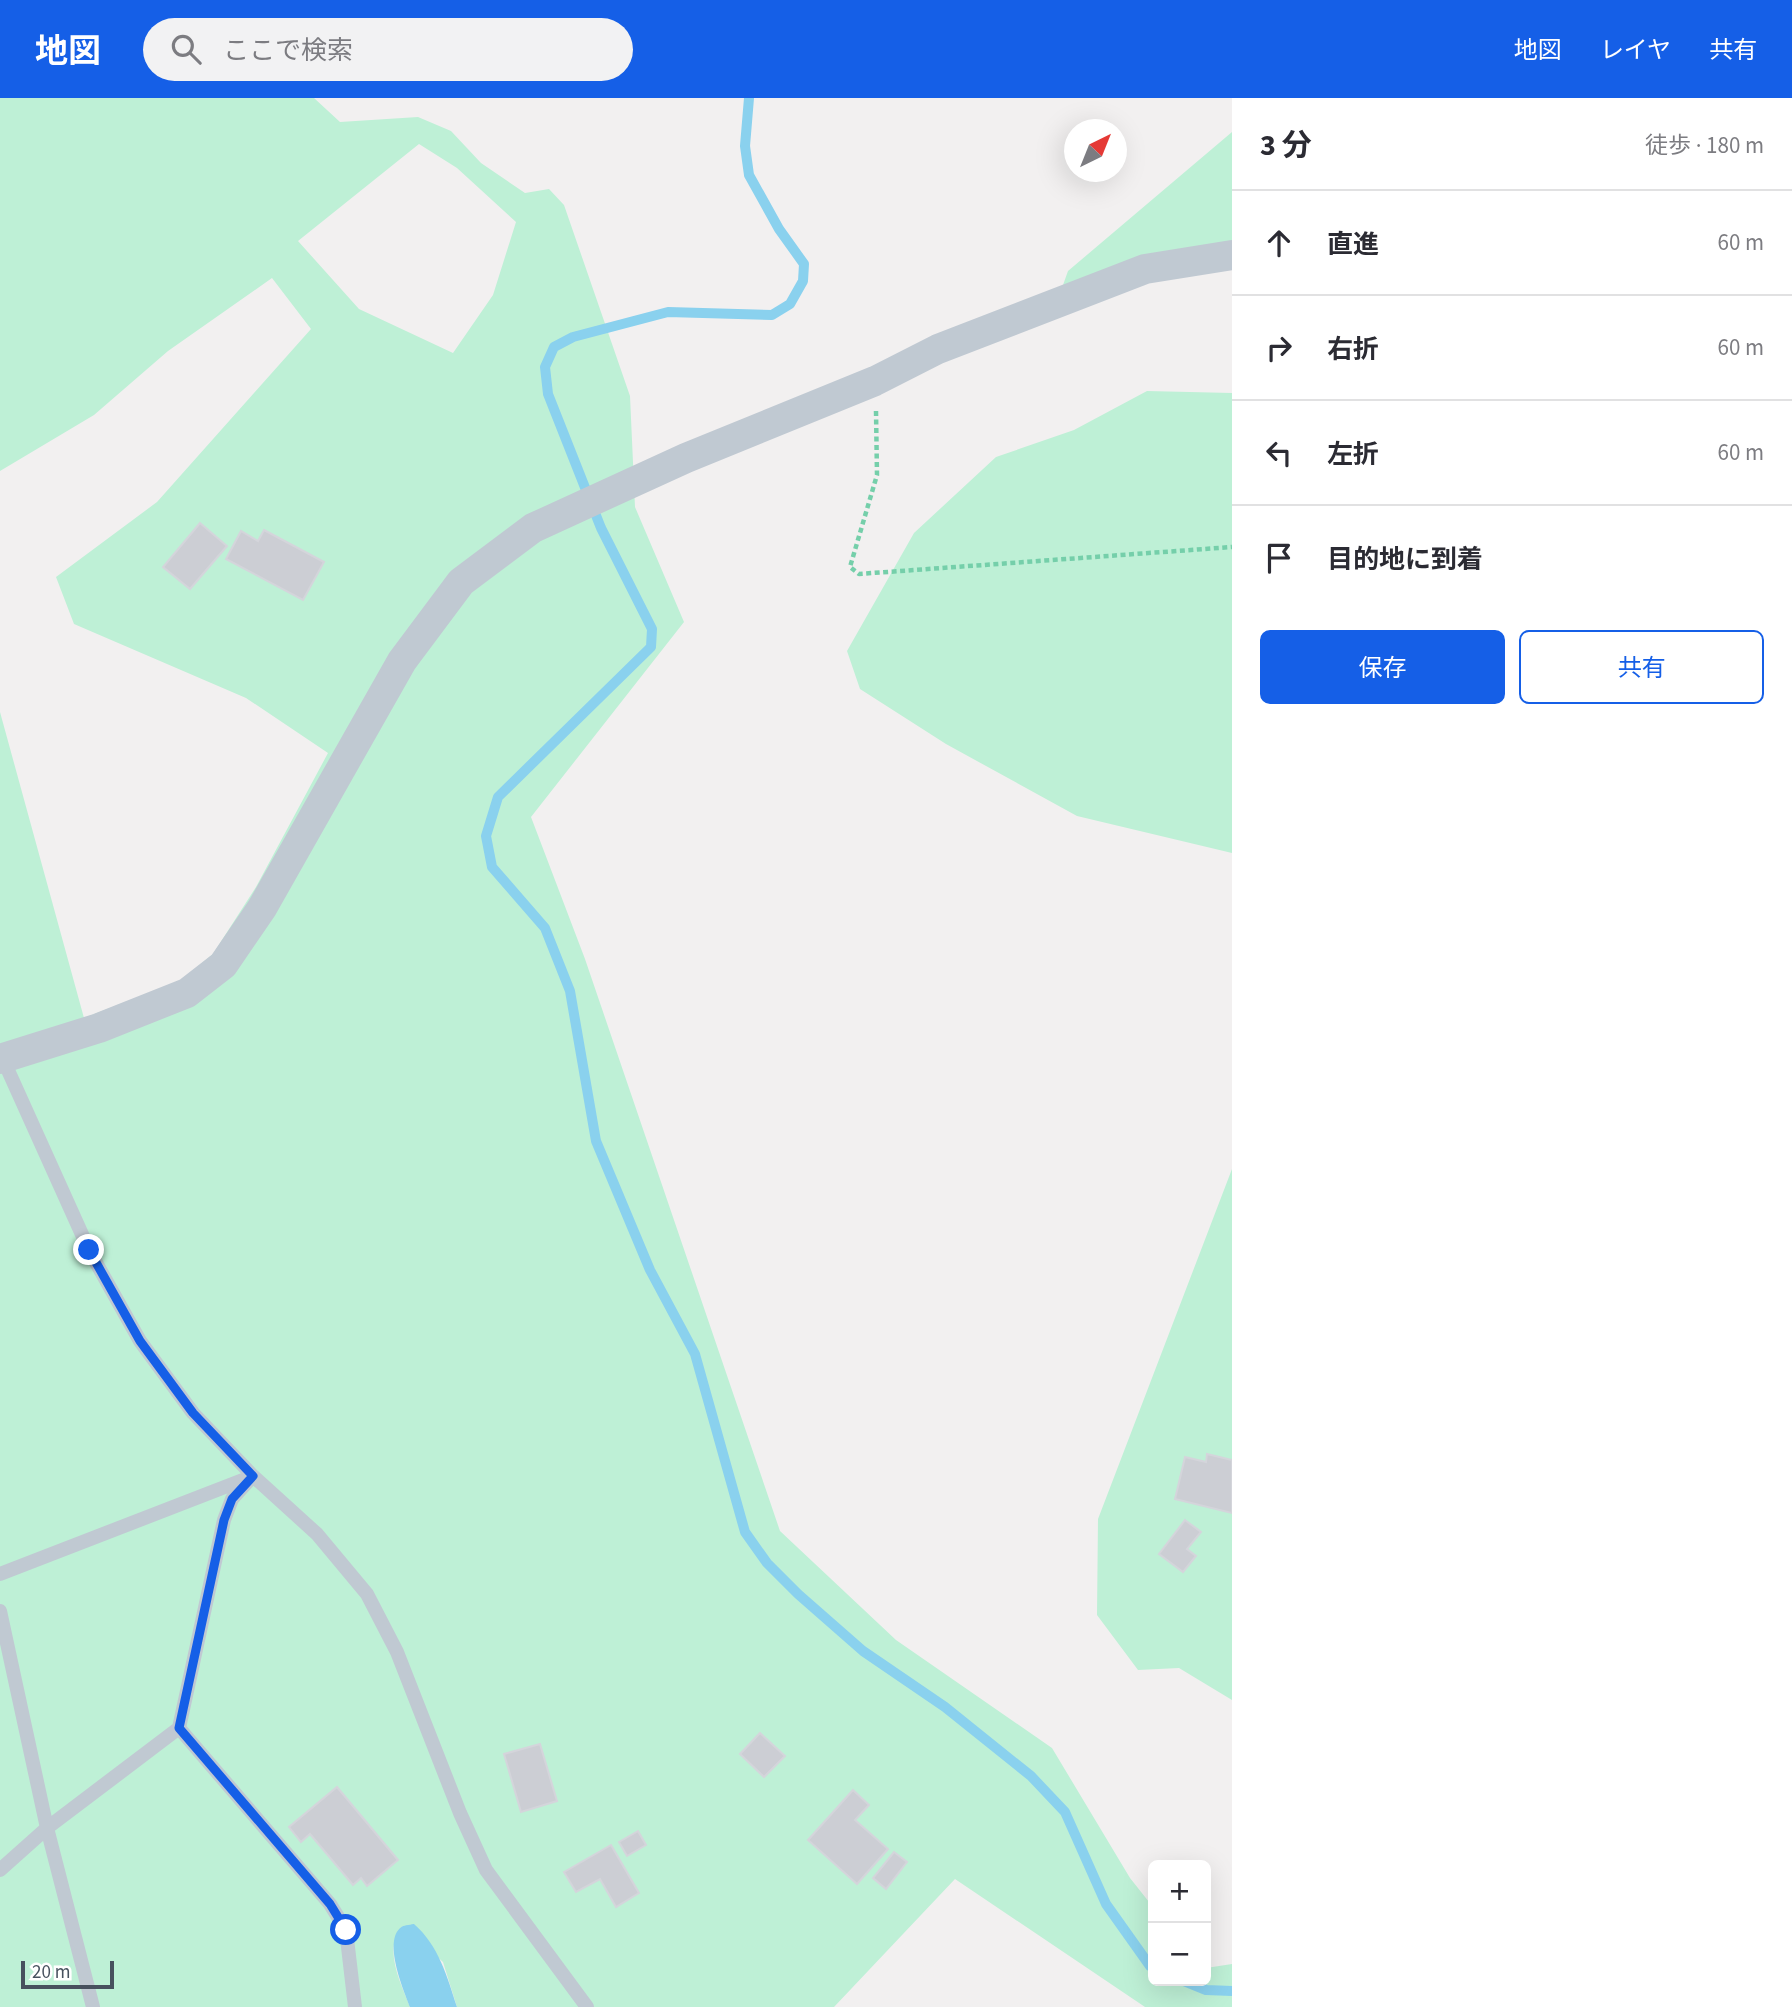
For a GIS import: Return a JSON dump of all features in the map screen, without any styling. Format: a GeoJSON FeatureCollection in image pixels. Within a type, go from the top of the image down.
{"type":"FeatureCollection","features":[{"type":"Feature","properties":{"kind":"street"},"geometry":{"type":"LineString","coordinates":[[1,1056],[99,1028],[187,993],[223,965],[262,908],[402,661],[461,582],[533,528],[686,458],[875,381],[938,349],[1145,269],[1232,255]]}},
{"type":"Feature","properties":{"kind":"lane"},"geometry":{"type":"LineString","coordinates":[[1,1056],[89,1250],[140,1341],[193,1413],[253,1476],[317,1534],[367,1594],[397,1652],[460,1812],[486,1870],[587,2007]]}},
{"type":"Feature","properties":{"kind":"lane"},"geometry":{"type":"LineString","coordinates":[[0,1574],[253,1476]]}},
{"type":"Feature","properties":{"kind":"lane"},"geometry":{"type":"LineString","coordinates":[[0,1870],[47,1828],[179,1728],[224,1520],[232,1499],[253,1476]]}},
{"type":"Feature","properties":{"kind":"lane"},"geometry":{"type":"LineString","coordinates":[[0,1611],[47,1828],[93,2007]]}},
{"type":"Feature","properties":{"kind":"lane"},"geometry":{"type":"LineString","coordinates":[[179,1728],[330,1904],[346,1930],[355,2007]]}},
{"type":"Feature","properties":{"kind":"path"},"geometry":{"type":"LineString","coordinates":[[875,381],[877,475],[850,567],[859,574],[1232,547]]}},
{"type":"Feature","properties":{"kind":"green space"},"geometry":{"type":"Polygon","coordinates":[[[0,98],[314,98],[340,122],[418,117],[451,131],[481,163],[525,193],[549,189],[564,205],[630,396],[635,507],[684,622],[531,817],[585,959],[780,1531],[896,1640],[1052,1748],[1130,1878],[1148,1901],[1148,1986],[1211,1986],[1211,1967],[1232,1964],[1232,2007],[1145,2007],[955,1879],[834,2007],[457,2007],[443,1962],[403,1926],[397,1935],[394,1955],[398,1977],[410,2007],[0,2007],[0,712],[84,1018],[180,981],[213,954],[256,887],[328,753],[246,698],[74,624],[56,577],[157,502],[311,329],[272,278],[168,351],[94,415],[0,471],[0,98]],[[419,144],[298,241],[359,309],[453,353],[493,295],[516,222],[457,168],[419,144]]]}},
{"type":"Feature","properties":{"kind":"green space"},"geometry":{"type":"Polygon","coordinates":[[[1232,132],[1232,246],[1063,285],[1068,271],[1232,132]]]}},
{"type":"Feature","properties":{"kind":"green space"},"geometry":{"type":"Polygon","coordinates":[[[1147,391],[1232,393],[1232,853],[1077,816],[946,744],[860,689],[847,651],[914,533],[996,457],[1074,430],[1147,391]]]}},
{"type":"Feature","properties":{"kind":"green space"},"geometry":{"type":"Polygon","coordinates":[[[1232,1169],[1232,1700],[1179,1668],[1138,1670],[1097,1615],[1098,1519],[1232,1169]]]}},
{"type":"Feature","properties":{"kind":"water"},"geometry":{"type":"Polygon","coordinates":[[[414,1924],[436,1952],[457,2007],[410,2007],[399,1978],[394,1941],[403,1926],[414,1924]]]}},
{"type":"Feature","properties":{"kind":"building"},"geometry":{"type":"Polygon","coordinates":[[[200,523],[227,546],[190,589],[163,567],[200,523]]]}},
{"type":"Feature","properties":{"kind":"building"},"geometry":{"type":"Polygon","coordinates":[[[264,530],[324,562],[303,600],[226,559],[241,531],[258,541],[264,530]]]}},
{"type":"Feature","properties":{"kind":"building"},"geometry":{"type":"Polygon","coordinates":[[[1207,1454],[1232,1460],[1232,1513],[1175,1499],[1185,1457],[1206,1462],[1207,1454]]]}},
{"type":"Feature","properties":{"kind":"building"},"geometry":{"type":"Polygon","coordinates":[[[1185,1520],[1201,1532],[1187,1549],[1196,1556],[1183,1572],[1159,1554],[1185,1520]]]}},
{"type":"Feature","properties":{"kind":"building"},"geometry":{"type":"Polygon","coordinates":[[[760,1733],[785,1756],[764,1777],[740,1754],[760,1733]]]}},
{"type":"Feature","properties":{"kind":"building"},"geometry":{"type":"Polygon","coordinates":[[[540,1744],[557,1801],[521,1812],[504,1754],[540,1744]]]}},
{"type":"Feature","properties":{"kind":"building"},"geometry":{"type":"Polygon","coordinates":[[[337,1787],[398,1860],[367,1886],[361,1878],[353,1885],[310,1834],[301,1842],[289,1827],[337,1787]]]}},
{"type":"Feature","properties":{"kind":"building"},"geometry":{"type":"Polygon","coordinates":[[[853,1790],[869,1805],[855,1820],[888,1849],[857,1884],[808,1840],[853,1790]]]}},
{"type":"Feature","properties":{"kind":"building"},"geometry":{"type":"Polygon","coordinates":[[[638,1831],[646,1845],[627,1856],[619,1842],[638,1831]]]}},
{"type":"Feature","properties":{"kind":"building"},"geometry":{"type":"Polygon","coordinates":[[[611,1845],[639,1893],[616,1907],[600,1879],[576,1892],[564,1872],[611,1845]]]}},
{"type":"Feature","properties":{"kind":"building"},"geometry":{"type":"Polygon","coordinates":[[[894,1852],[907,1862],[886,1889],[873,1878],[894,1852]]]}},
{"type":"Feature","properties":{"kind":"waterway"},"geometry":{"type":"LineString","coordinates":[[749,98],[745,146],[749,175],[779,229],[804,264],[803,281],[790,304],[772,315],[668,312],[573,337],[554,347],[545,367],[548,394],[601,528],[652,629],[651,647],[498,797],[486,836],[492,867],[545,928],[570,991],[596,1141],[650,1270],[695,1354],[745,1532],[767,1563],[863,1651],[945,1707],[1031,1776],[1065,1812],[1106,1904],[1148,1963]]}},
{"type":"Feature","properties":{"kind":"waterway"},"geometry":{"type":"LineString","coordinates":[[1196,1986],[1206,1990],[1232,1991]]}},
{"type":"Feature","properties":{"kind":"route"},"geometry":{"type":"LineString","coordinates":[[89,1250],[140,1341],[193,1413],[253,1476],[232,1499],[224,1520],[179,1728],[330,1904],[346,1930]]}}]}
